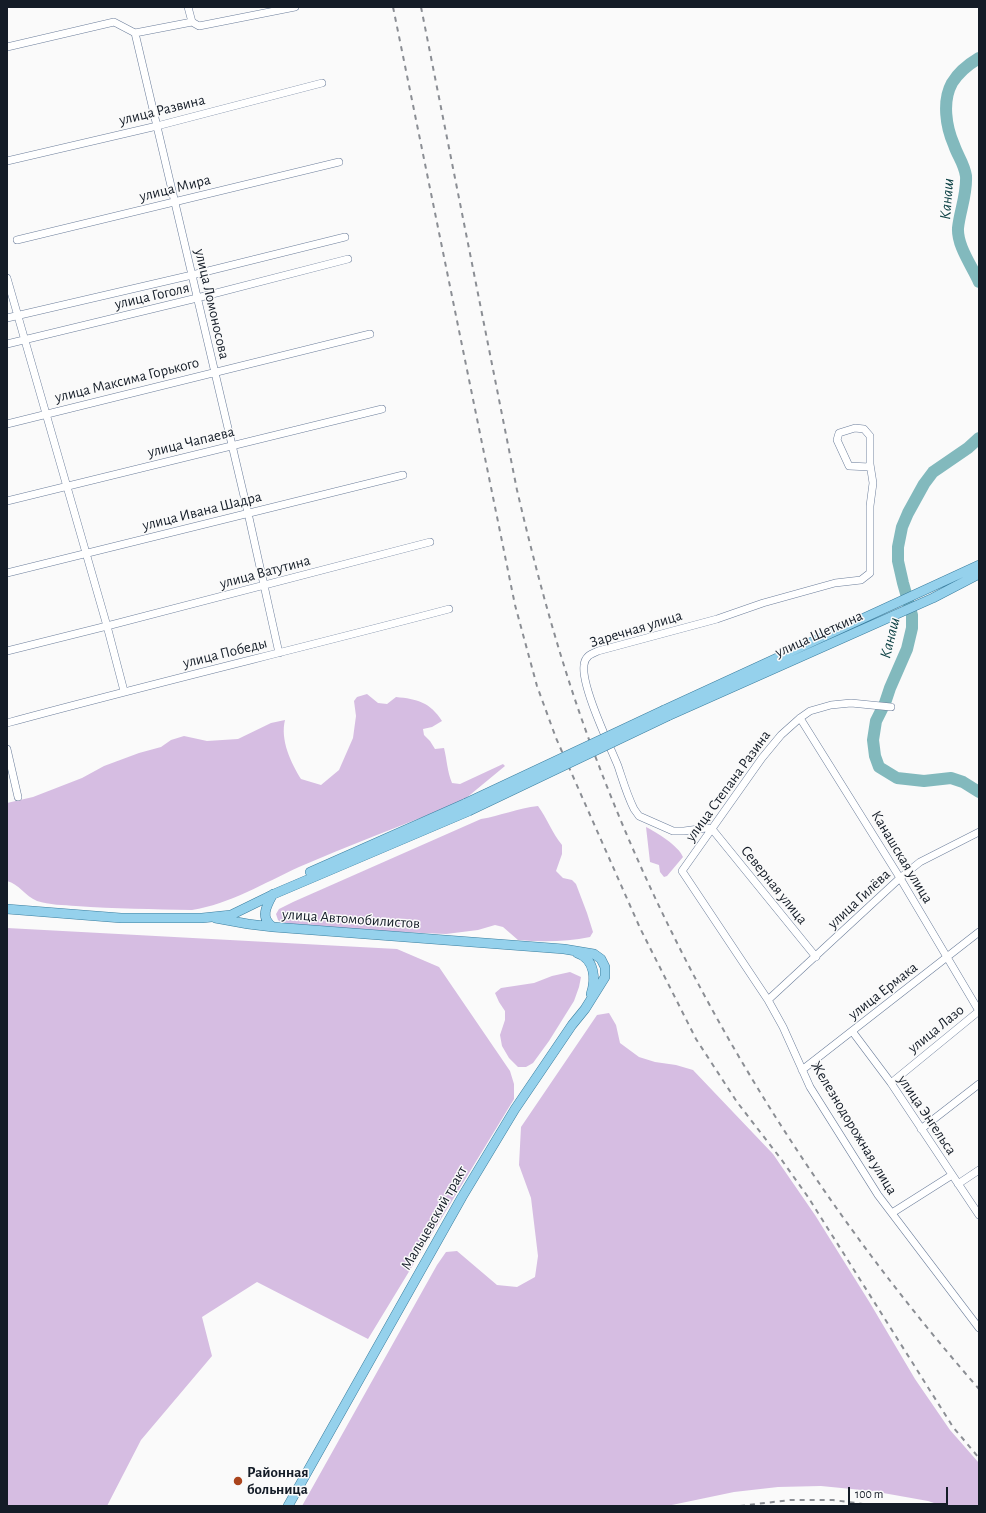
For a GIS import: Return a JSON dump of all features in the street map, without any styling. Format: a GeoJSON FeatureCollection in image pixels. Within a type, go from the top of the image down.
{"type":"FeatureCollection","features":[{"type":"Feature","properties":{"kind":"main road"},"geometry":{"type":"LineString","coordinates":[[274,894],[467,807],[885,608],[979,565]]}},
{"type":"Feature","properties":{"kind":"main road","name":"улица Щеткина"},"geometry":{"type":"LineString","coordinates":[[666,713],[884,620],[933,598],[979,574]]}},
{"type":"Feature","properties":{"kind":"main road"},"geometry":{"type":"LineString","coordinates":[[215,918],[270,889],[467,807]]}},
{"type":"Feature","properties":{"kind":"main road","name":"улица Автомобилистов"},"geometry":{"type":"LineString","coordinates":[[7,909],[121,918],[215,918],[231,915],[274,894]]}},
{"type":"Feature","properties":{"kind":"main road","name":"улица Автомобилистов"},"geometry":{"type":"LineString","coordinates":[[274,894],[268,904],[265,914],[266,920],[273,927],[564,949],[596,955]]}},
{"type":"Feature","properties":{"kind":"main road"},"geometry":{"type":"LineString","coordinates":[[215,918],[273,927]]}},
{"type":"Feature","properties":{"kind":"main road"},"geometry":{"type":"LineString","coordinates":[[564,949],[587,958],[596,986]]}},
{"type":"Feature","properties":{"kind":"main road"},"geometry":{"type":"LineString","coordinates":[[589,962],[596,955],[601,959],[605,967],[605,977],[596,986]]}},
{"type":"Feature","properties":{"kind":"main road","name":"Мальцевский тракт"},"geometry":{"type":"LineString","coordinates":[[288,1506],[462,1197],[515,1109],[572,1025],[585,1009],[596,986]]}},
{"type":"Feature","properties":{"kind":"street"},"geometry":{"type":"LineString","coordinates":[[188,7],[192,22]]}},
{"type":"Feature","properties":{"kind":"street"},"geometry":{"type":"LineString","coordinates":[[7,47],[114,22],[135,32],[192,22],[199,26],[295,7]]}},
{"type":"Feature","properties":{"kind":"street","name":"улица Ломоносова"},"geometry":{"type":"LineString","coordinates":[[135,32],[248,513],[279,653]]}},
{"type":"Feature","properties":{"kind":"street","name":"улица Развина"},"geometry":{"type":"LineString","coordinates":[[7,161],[157,126],[322,83]]}},
{"type":"Feature","properties":{"kind":"street","name":"улица Мира"},"geometry":{"type":"LineString","coordinates":[[17,240],[339,162]]}},
{"type":"Feature","properties":{"kind":"street","name":"улица Гоголя"},"geometry":{"type":"LineString","coordinates":[[7,318],[192,275],[345,237]]}},
{"type":"Feature","properties":{"kind":"street","name":"улица Гоголя"},"geometry":{"type":"LineString","coordinates":[[7,344],[198,298],[348,259]]}},
{"type":"Feature","properties":{"kind":"street"},"geometry":{"type":"LineString","coordinates":[[7,278],[107,626],[124,691]]}},
{"type":"Feature","properties":{"kind":"street","name":"улица Максима Горького"},"geometry":{"type":"LineString","coordinates":[[7,424],[370,334]]}},
{"type":"Feature","properties":{"kind":"street","name":"улица Чапаева"},"geometry":{"type":"LineString","coordinates":[[7,501],[382,409]]}},
{"type":"Feature","properties":{"kind":"street"},"geometry":{"type":"LineString","coordinates":[[854,428],[864,429],[870,436],[870,467],[850,466],[837,440],[840,433],[854,428]]}},
{"type":"Feature","properties":{"kind":"street","name":"Заречная улица"},"geometry":{"type":"LineString","coordinates":[[712,829],[706,828],[684,831],[673,830],[639,816],[634,809],[593,705],[584,676],[583,666],[585,660],[589,655],[598,651],[717,619],[762,603],[835,583],[861,580],[870,573],[870,506],[873,484],[870,467]]}},
{"type":"Feature","properties":{"kind":"street","name":"улица Ивана Шадра"},"geometry":{"type":"LineString","coordinates":[[7,573],[403,475]]}},
{"type":"Feature","properties":{"kind":"street","name":"улица Ватутина"},"geometry":{"type":"LineString","coordinates":[[7,651],[430,542]]}},
{"type":"Feature","properties":{"kind":"street","name":"улица Победы"},"geometry":{"type":"LineString","coordinates":[[7,723],[124,691],[449,609]]}},
{"type":"Feature","properties":{"kind":"street","name":"улица Степана Разина"},"geometry":{"type":"LineString","coordinates":[[682,871],[762,758],[781,735],[800,718],[810,712],[831,705],[851,703],[891,708]]}},
{"type":"Feature","properties":{"kind":"street","name":"Канашская улица"},"geometry":{"type":"LineString","coordinates":[[800,718],[900,878],[979,1011]]}},
{"type":"Feature","properties":{"kind":"street"},"geometry":{"type":"LineString","coordinates":[[7,749],[18,797]]}},
{"type":"Feature","properties":{"kind":"street","name":"Северная улица"},"geometry":{"type":"LineString","coordinates":[[712,829],[816,957]]}},
{"type":"Feature","properties":{"kind":"street","name":"улица Гилёва"},"geometry":{"type":"LineString","coordinates":[[768,1000],[900,878],[920,862],[979,832]]}},
{"type":"Feature","properties":{"kind":"street","name":"Железнодорожная улица"},"geometry":{"type":"LineString","coordinates":[[682,871],[768,1000],[783,1027],[810,1087],[878,1195],[979,1328]]}},
{"type":"Feature","properties":{"kind":"street","name":"улица Ермака"},"geometry":{"type":"LineString","coordinates":[[802,1070],[979,932]]}},
{"type":"Feature","properties":{"kind":"street","name":"улица Лазо"},"geometry":{"type":"LineString","coordinates":[[890,1083],[979,1011]]}},
{"type":"Feature","properties":{"kind":"street","name":"улица Энгельса"},"geometry":{"type":"LineString","coordinates":[[852,1031],[890,1083],[979,1215]]}},
{"type":"Feature","properties":{"kind":"street"},"geometry":{"type":"LineString","coordinates":[[921,1128],[979,1084]]}},
{"type":"Feature","properties":{"kind":"street"},"geometry":{"type":"LineString","coordinates":[[958,1184],[979,1170]]}},
{"type":"Feature","properties":{"kind":"street"},"geometry":{"type":"LineString","coordinates":[[892,1213],[952,1175]]}},
{"type":"Feature","properties":{"kind":"shaded area"},"geometry":{"type":"Polygon","coordinates":[[[367,694],[378,703],[387,704],[396,697],[404,698],[417,700],[433,710],[442,721],[432,727],[423,729],[424,735],[435,749],[444,748],[452,783],[460,784],[503,764],[505,766],[465,799],[446,808],[317,859],[233,898],[206,907],[192,910],[105,908],[51,904],[33,899],[15,885],[7,881],[7,803],[33,797],[82,778],[104,766],[139,753],[161,747],[171,740],[184,736],[207,741],[238,739],[271,723],[285,720],[285,743],[290,759],[297,773],[301,779],[321,785],[339,770],[353,738],[356,716],[354,701],[357,697],[367,694]]]}},
{"type":"Feature","properties":{"kind":"shaded area"},"geometry":{"type":"Polygon","coordinates":[[[538,806],[555,836],[562,845],[562,854],[556,871],[563,878],[572,880],[576,884],[593,932],[590,937],[563,941],[527,941],[518,940],[503,927],[495,925],[478,930],[446,934],[352,930],[283,924],[278,920],[276,914],[279,909],[293,902],[481,819],[523,808],[538,806]]]}},
{"type":"Feature","properties":{"kind":"shaded area"},"geometry":{"type":"Polygon","coordinates":[[[646,827],[677,848],[683,857],[667,876],[664,877],[660,872],[659,865],[650,862],[646,827]]]}},
{"type":"Feature","properties":{"kind":"shaded area"},"geometry":{"type":"Polygon","coordinates":[[[7,928],[397,949],[439,967],[510,1071],[514,1084],[514,1099],[368,1339],[257,1282],[202,1317],[212,1356],[141,1440],[107,1506],[7,1506],[7,928]]]}},
{"type":"Feature","properties":{"kind":"shaded area"},"geometry":{"type":"Polygon","coordinates":[[[570,972],[581,977],[574,1001],[549,1041],[533,1063],[526,1067],[518,1067],[509,1058],[502,1046],[500,1035],[505,1020],[505,1011],[495,993],[501,988],[534,983],[552,976],[570,972]]]}},
{"type":"Feature","properties":{"kind":"shaded area"},"geometry":{"type":"Polygon","coordinates":[[[609,1013],[616,1025],[620,1043],[639,1057],[693,1070],[773,1154],[815,1215],[915,1379],[950,1430],[979,1463],[979,1506],[943,1506],[928,1501],[872,1491],[821,1486],[778,1487],[734,1492],[667,1506],[302,1506],[437,1265],[446,1252],[457,1251],[497,1285],[517,1287],[535,1277],[538,1256],[531,1198],[519,1165],[521,1127],[597,1015],[609,1013]]]}},
{"type":"Feature","properties":{"kind":"waterway","name":"Канаш"},"geometry":{"type":"LineString","coordinates":[[979,58],[971,63],[954,79],[949,90],[946,106],[947,122],[951,138],[964,167],[966,176],[958,235],[962,249],[979,282]]}},
{"type":"Feature","properties":{"kind":"waterway","name":"Канаш"},"geometry":{"type":"LineString","coordinates":[[979,438],[968,448],[933,472],[924,484],[902,527],[898,547],[898,561],[912,615],[912,628],[907,649],[876,721],[873,740],[875,756],[879,767],[897,778],[924,781],[951,778],[963,782],[979,792]]}},
{"type":"Feature","properties":{"kind":"railway"},"geometry":{"type":"LineString","coordinates":[[393,7],[515,605],[537,686],[556,738],[640,928],[696,1039],[737,1102],[808,1197],[953,1427],[979,1458]]}},
{"type":"Feature","properties":{"kind":"railway"},"geometry":{"type":"LineString","coordinates":[[421,7],[517,490],[534,560],[563,664],[599,766],[634,851],[672,934],[715,1015],[761,1094],[811,1171],[864,1246],[920,1319],[979,1389]]}},
{"type":"Feature","properties":{"kind":"railway"},"geometry":{"type":"LineString","coordinates":[[740,1506],[790,1500],[833,1500],[878,1506]]}},
{"type":"Feature","properties":{"kind":"place","name":"Районная больница"},"geometry":{"type":"Point","coordinates":[238,1481]}}]}
